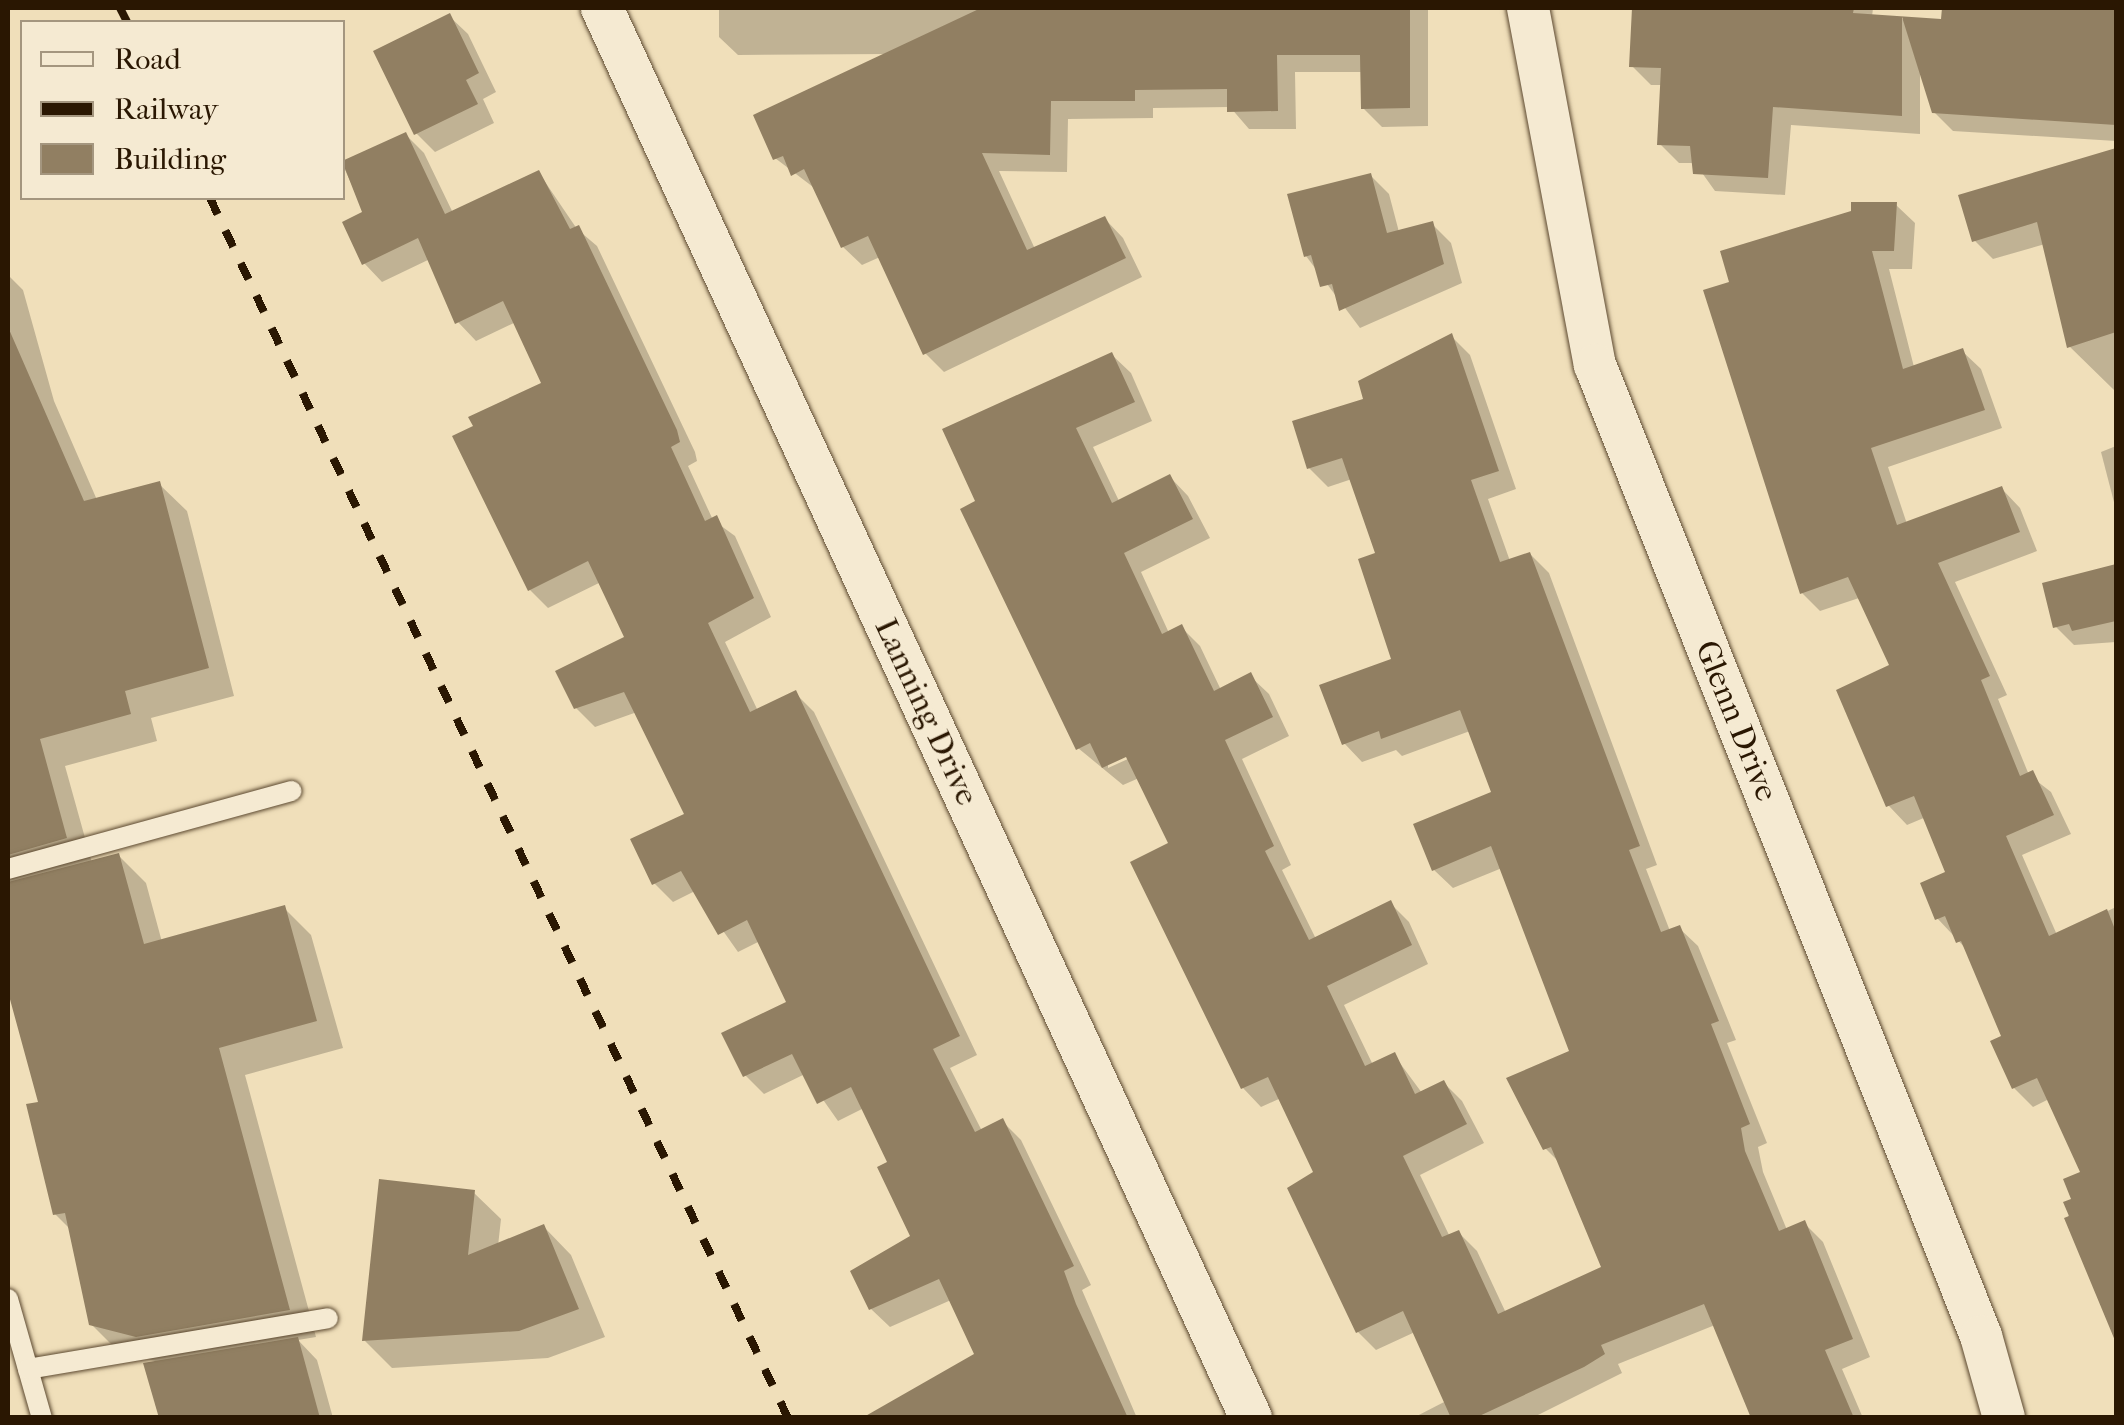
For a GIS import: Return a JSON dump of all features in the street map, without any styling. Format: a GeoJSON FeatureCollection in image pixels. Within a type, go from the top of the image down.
{"type":"FeatureCollection","features":[{"type":"Feature","properties":{"kind":"street","name":"Lanning Drive"},"geometry":{"type":"LineString","coordinates":[[602,8],[1251,1418]]}},
{"type":"Feature","properties":{"kind":"street","name":"Glenn Drive"},"geometry":{"type":"LineString","coordinates":[[1528,8],[1595,365],[1980,1336],[2004,1418]]}},
{"type":"Feature","properties":{"kind":"lane"},"geometry":{"type":"LineString","coordinates":[[8,869],[291,791]]}},
{"type":"Feature","properties":{"kind":"lane"},"geometry":{"type":"LineString","coordinates":[[8,1299],[42,1418]]}},
{"type":"Feature","properties":{"kind":"lane"},"geometry":{"type":"LineString","coordinates":[[28,1369],[328,1318]]}},
{"type":"Feature","properties":{"kind":"building"},"geometry":{"type":"Polygon","coordinates":[[[981,8],[1410,8],[1410,108],[1361,109],[1360,55],[1277,55],[1278,111],[1227,112],[1227,89],[1135,90],[1135,101],[1051,101],[1050,155],[982,153],[1027,250],[1105,216],[1126,258],[923,355],[868,236],[841,248],[804,169],[791,176],[783,156],[773,160],[753,115],[981,8]]]}},
{"type":"Feature","properties":{"kind":"building"},"geometry":{"type":"Polygon","coordinates":[[[1632,8],[1854,8],[1853,13],[1941,19],[1942,8],[2116,8],[2116,125],[1932,113],[1902,17],[1902,116],[1773,107],[1768,178],[1693,174],[1690,146],[1657,145],[1661,68],[1629,67],[1632,8]]]}},
{"type":"Feature","properties":{"kind":"building"},"geometry":{"type":"Polygon","coordinates":[[[450,13],[479,73],[466,80],[478,104],[414,135],[373,51],[450,13]]]}},
{"type":"Feature","properties":{"kind":"building"},"geometry":{"type":"Polygon","coordinates":[[[406,132],[445,214],[539,170],[570,229],[579,225],[677,430],[680,442],[671,447],[705,521],[717,515],[754,598],[708,623],[750,712],[796,690],[960,1036],[933,1049],[975,1132],[1003,1118],[1074,1266],[1064,1271],[1128,1418],[862,1418],[974,1354],[939,1279],[869,1310],[850,1271],[910,1236],[877,1167],[887,1162],[851,1087],[817,1104],[792,1054],[743,1077],[721,1033],[786,1002],[747,920],[718,935],[681,871],[652,885],[630,839],[684,814],[624,692],[574,709],[555,671],[624,637],[588,561],[528,591],[452,436],[473,426],[468,417],[541,383],[503,301],[455,324],[418,238],[362,265],[342,222],[362,212],[345,160],[406,132]]]}},
{"type":"Feature","properties":{"kind":"building"},"geometry":{"type":"Polygon","coordinates":[[[2116,148],[2116,332],[2067,348],[2037,222],[1972,242],[1958,195],[2116,148]]]}},
{"type":"Feature","properties":{"kind":"building"},"geometry":{"type":"Polygon","coordinates":[[[1371,173],[1387,233],[1433,221],[1444,264],[1339,311],[1332,284],[1320,287],[1311,255],[1304,257],[1287,194],[1371,173]]]}},
{"type":"Feature","properties":{"kind":"building"},"geometry":{"type":"Polygon","coordinates":[[[1851,202],[1897,202],[1894,251],[1872,251],[1903,369],[1963,348],[1985,410],[1871,448],[1897,525],[2002,486],[2020,532],[1938,563],[1990,676],[1981,680],[2020,776],[2033,770],[2054,815],[2006,836],[2049,936],[2107,909],[2116,932],[2116,1343],[2064,1218],[2069,1216],[2063,1202],[2071,1199],[2063,1179],[2080,1172],[2037,1078],[2012,1089],[1990,1041],[2001,1036],[1961,941],[1956,943],[1945,916],[1935,920],[1920,883],[1945,872],[1914,796],[1886,807],[1836,690],[1889,665],[1848,577],[1800,594],[1703,290],[1729,282],[1720,251],[1851,211],[1851,202]]]}},
{"type":"Feature","properties":{"kind":"building"},"geometry":{"type":"Polygon","coordinates":[[[8,327],[84,501],[160,481],[209,668],[125,691],[131,714],[40,739],[67,838],[8,855],[8,327]]]}},
{"type":"Feature","properties":{"kind":"building"},"geometry":{"type":"Polygon","coordinates":[[[1452,333],[1499,471],[1471,480],[1500,562],[1530,552],[1640,846],[1629,850],[1661,932],[1680,925],[1719,1021],[1711,1024],[1750,1124],[1741,1128],[1745,1151],[1779,1231],[1805,1220],[1853,1339],[1825,1350],[1854,1418],[1751,1418],[1704,1304],[1601,1345],[1605,1354],[1584,1367],[1475,1418],[1451,1418],[1403,1311],[1356,1333],[1287,1188],[1313,1172],[1268,1077],[1241,1089],[1130,862],[1168,843],[1126,757],[1102,768],[1090,743],[1076,750],[960,509],[975,501],[942,429],[1112,352],[1135,402],[1076,428],[1112,503],[1170,474],[1193,519],[1124,553],[1162,634],[1182,624],[1214,691],[1251,672],[1273,717],[1225,740],[1274,846],[1265,851],[1309,940],[1391,900],[1412,945],[1327,986],[1365,1066],[1395,1052],[1415,1094],[1444,1080],[1467,1124],[1403,1156],[1442,1237],[1459,1230],[1498,1314],[1601,1267],[1551,1147],[1543,1150],[1506,1078],[1569,1051],[1491,846],[1432,871],[1413,824],[1491,792],[1460,710],[1381,739],[1379,731],[1342,745],[1319,685],[1391,659],[1358,559],[1375,553],[1342,458],[1307,469],[1292,421],[1363,399],[1358,381],[1452,333]]]}},
{"type":"Feature","properties":{"kind":"building"},"geometry":{"type":"Polygon","coordinates":[[[2116,564],[2116,621],[2072,631],[2069,624],[2053,628],[2042,583],[2116,564]]]}},
{"type":"Feature","properties":{"kind":"building"},"geometry":{"type":"Polygon","coordinates":[[[119,853],[144,944],[285,905],[317,1021],[219,1048],[290,1310],[136,1337],[89,1325],[65,1213],[53,1215],[26,1104],[38,1102],[8,992],[8,882],[119,853]]]}},
{"type":"Feature","properties":{"kind":"building"},"geometry":{"type":"Polygon","coordinates":[[[379,1179],[475,1190],[468,1255],[544,1224],[579,1309],[519,1331],[362,1341],[379,1179]]]}},
{"type":"Feature","properties":{"kind":"building"},"geometry":{"type":"Polygon","coordinates":[[[298,1337],[320,1418],[159,1418],[143,1363],[298,1337]]]}},
{"type":"Feature","properties":{"kind":"railway"},"geometry":{"type":"LineString","coordinates":[[120,8],[126,20]]}},
{"type":"Feature","properties":{"kind":"railway"},"geometry":{"type":"LineString","coordinates":[[211,200],[788,1418]]}}]}
